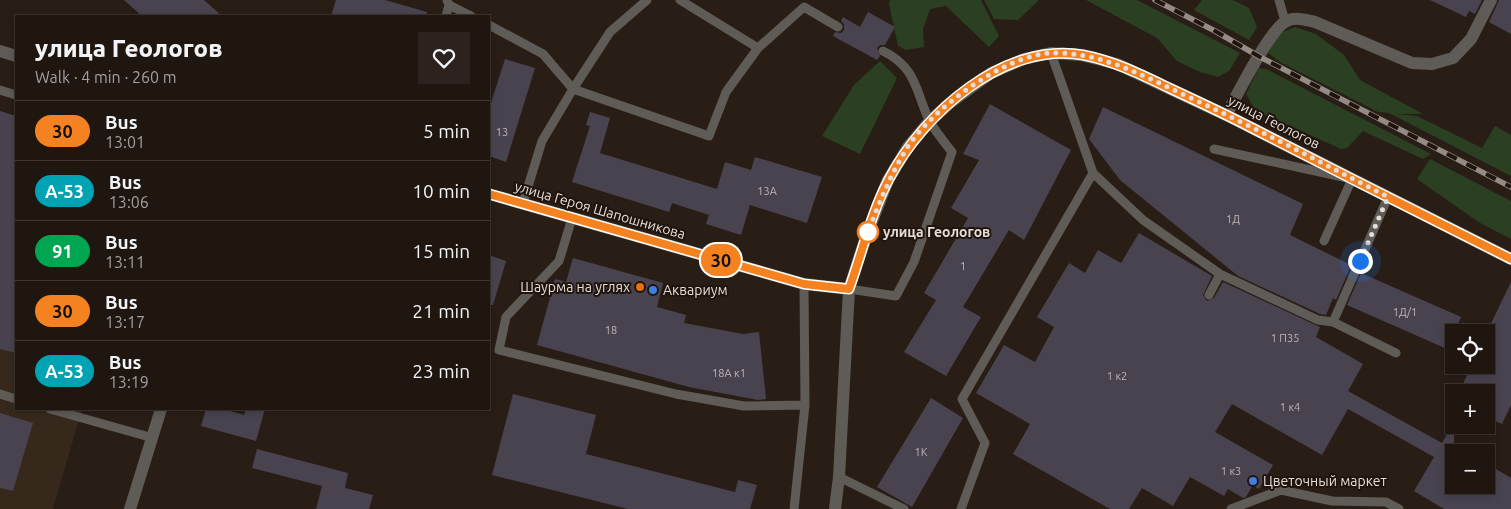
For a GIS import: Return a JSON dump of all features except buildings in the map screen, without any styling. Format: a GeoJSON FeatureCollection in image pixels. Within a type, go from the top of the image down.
{"type":"FeatureCollection","features":[{"type":"Feature","properties":{"kind":"street"},"geometry":{"type":"LineString","coordinates":[[1226,114],[1271,34],[1285,22],[1300,18],[1315,22],[1412,63],[1432,64],[1453,58],[1471,39],[1491,0]]}},
{"type":"Feature","properties":{"kind":"street"},"geometry":{"type":"LineString","coordinates":[[0,52],[15,56]]}},
{"type":"Feature","properties":{"kind":"street","name":"улица Геологов"},"geometry":{"type":"LineString","coordinates":[[834,509],[839,477],[849,289],[867,234],[888,180],[908,146],[930,121],[950,103],[991,73],[1024,59],[1051,53],[1081,55],[1117,64],[1226,114],[1511,259]]}},
{"type":"Feature","properties":{"kind":"street","name":"улица Героя Шапошникова"},"geometry":{"type":"LineString","coordinates":[[490,194],[804,284],[849,289]]}},
{"type":"Feature","properties":{"kind":"street"},"geometry":{"type":"LineString","coordinates":[[130,509],[153,438],[158,411]]}},
{"type":"Feature","properties":{"kind":"lane"},"geometry":{"type":"LineString","coordinates":[[523,203],[542,141],[573,89],[610,32],[647,0]]}},
{"type":"Feature","properties":{"kind":"lane"},"geometry":{"type":"LineString","coordinates":[[680,0],[758,48]]}},
{"type":"Feature","properties":{"kind":"lane"},"geometry":{"type":"LineString","coordinates":[[1279,0],[1285,22]]}},
{"type":"Feature","properties":{"kind":"lane"},"geometry":{"type":"LineString","coordinates":[[446,15],[448,2],[469,15]]}},
{"type":"Feature","properties":{"kind":"lane"},"geometry":{"type":"LineString","coordinates":[[490,27],[543,54],[573,89],[709,136],[726,92],[758,48],[801,4],[838,27]]}},
{"type":"Feature","properties":{"kind":"lane"},"geometry":{"type":"LineString","coordinates":[[849,289],[896,296],[914,262],[952,152],[930,121],[912,74],[892,55],[882,51]]}},
{"type":"Feature","properties":{"kind":"lane"},"geometry":{"type":"LineString","coordinates":[[1051,53],[1093,173],[1143,220],[1220,274],[1318,320],[1333,322],[1396,353]]}},
{"type":"Feature","properties":{"kind":"lane"},"geometry":{"type":"LineString","coordinates":[[0,90],[15,95]]}},
{"type":"Feature","properties":{"kind":"lane"},"geometry":{"type":"LineString","coordinates":[[1214,149],[1352,179],[1324,242]]}},
{"type":"Feature","properties":{"kind":"lane"},"geometry":{"type":"LineString","coordinates":[[961,509],[985,443],[962,399],[1093,173]]}},
{"type":"Feature","properties":{"kind":"lane"},"geometry":{"type":"LineString","coordinates":[[1333,322],[1388,197]]}},
{"type":"Feature","properties":{"kind":"lane"},"geometry":{"type":"LineString","coordinates":[[572,218],[559,261],[506,317],[499,350],[676,394],[744,406],[805,405]]}},
{"type":"Feature","properties":{"kind":"lane"},"geometry":{"type":"LineString","coordinates":[[1209,294],[1220,274]]}},
{"type":"Feature","properties":{"kind":"lane"},"geometry":{"type":"LineString","coordinates":[[794,509],[805,405],[804,284]]}},
{"type":"Feature","properties":{"kind":"lane"},"geometry":{"type":"LineString","coordinates":[[0,394],[15,399]]}},
{"type":"Feature","properties":{"kind":"lane"},"geometry":{"type":"LineString","coordinates":[[54,410],[153,438]]}},
{"type":"Feature","properties":{"kind":"lane"},"geometry":{"type":"LineString","coordinates":[[839,477],[904,509]]}},
{"type":"Feature","properties":{"kind":"lane"},"geometry":{"type":"LineString","coordinates":[[1231,509],[1281,490],[1332,501],[1386,502],[1399,509]]}},
{"type":"Feature","properties":{"kind":"shaded area"},"geometry":{"type":"Polygon","coordinates":[[[0,148],[15,153],[15,410],[82,410],[53,509],[0,509],[0,148]]]}},
{"type":"Feature","properties":{"kind":"green space"},"geometry":{"type":"Polygon","coordinates":[[[890,0],[981,0],[999,36],[989,47],[946,6],[930,9],[923,29],[924,47],[906,50],[898,46],[889,4],[890,0]]]}},
{"type":"Feature","properties":{"kind":"green space"},"geometry":{"type":"Polygon","coordinates":[[[984,0],[1039,0],[1018,20],[994,19],[984,0]]]}},
{"type":"Feature","properties":{"kind":"green space"},"geometry":{"type":"Polygon","coordinates":[[[1086,0],[1137,0],[1240,53],[1229,71],[1218,77],[1200,72],[1177,61],[1157,38],[1086,0]]]}},
{"type":"Feature","properties":{"kind":"green space"},"geometry":{"type":"Polygon","coordinates":[[[1202,0],[1233,0],[1249,8],[1257,27],[1249,40],[1194,10],[1202,0]]]}},
{"type":"Feature","properties":{"kind":"green space"},"geometry":{"type":"Polygon","coordinates":[[[1295,27],[1316,34],[1344,55],[1360,80],[1423,114],[1397,114],[1417,116],[1482,148],[1495,126],[1511,135],[1511,176],[1389,113],[1378,112],[1280,62],[1268,53],[1278,34],[1295,27]]]}},
{"type":"Feature","properties":{"kind":"green space"},"geometry":{"type":"Polygon","coordinates":[[[880,61],[897,78],[860,154],[822,136],[854,85],[880,61]]]}},
{"type":"Feature","properties":{"kind":"green space"},"geometry":{"type":"Polygon","coordinates":[[[1259,68],[1266,69],[1431,154],[1423,159],[1363,131],[1347,148],[1341,149],[1255,110],[1246,94],[1259,68]]]}},
{"type":"Feature","properties":{"kind":"green space"},"geometry":{"type":"Polygon","coordinates":[[[1430,159],[1511,201],[1511,239],[1480,223],[1417,179],[1430,159]]]}},
{"type":"Feature","properties":{"kind":"railway"},"geometry":{"type":"LineString","coordinates":[[1155,0],[1260,57],[1511,187]]}},
{"type":"Feature","properties":{"kind":"bus line","name":"30"},"geometry":{"type":"LineString","coordinates":[[490,194],[804,284],[849,289],[867,234],[888,180],[908,146],[930,121],[950,103],[991,73],[1024,59],[1051,53],[1081,55],[1117,64],[1226,114],[1511,259]]}},
{"type":"Feature","properties":{"kind":"place","name":"улица Геологов"},"geometry":{"type":"Point","coordinates":[868,232]}},
{"type":"Feature","properties":{"kind":"place","name":"Шаурма на углях"},"geometry":{"type":"Point","coordinates":[640,287]}},
{"type":"Feature","properties":{"kind":"place","name":"Аквариум"},"geometry":{"type":"Point","coordinates":[653,290]}},
{"type":"Feature","properties":{"kind":"place","name":"Цветочный маркет"},"geometry":{"type":"Point","coordinates":[1253,481]}},
{"type":"Feature","properties":{"kind":"route"},"geometry":{"type":"LineString","coordinates":[[868,232],[867,234],[888,180],[908,146],[930,121],[950,103],[991,73],[1024,59],[1051,53],[1081,55],[1117,64],[1226,114],[1388,197],[1360,261]]}}]}
